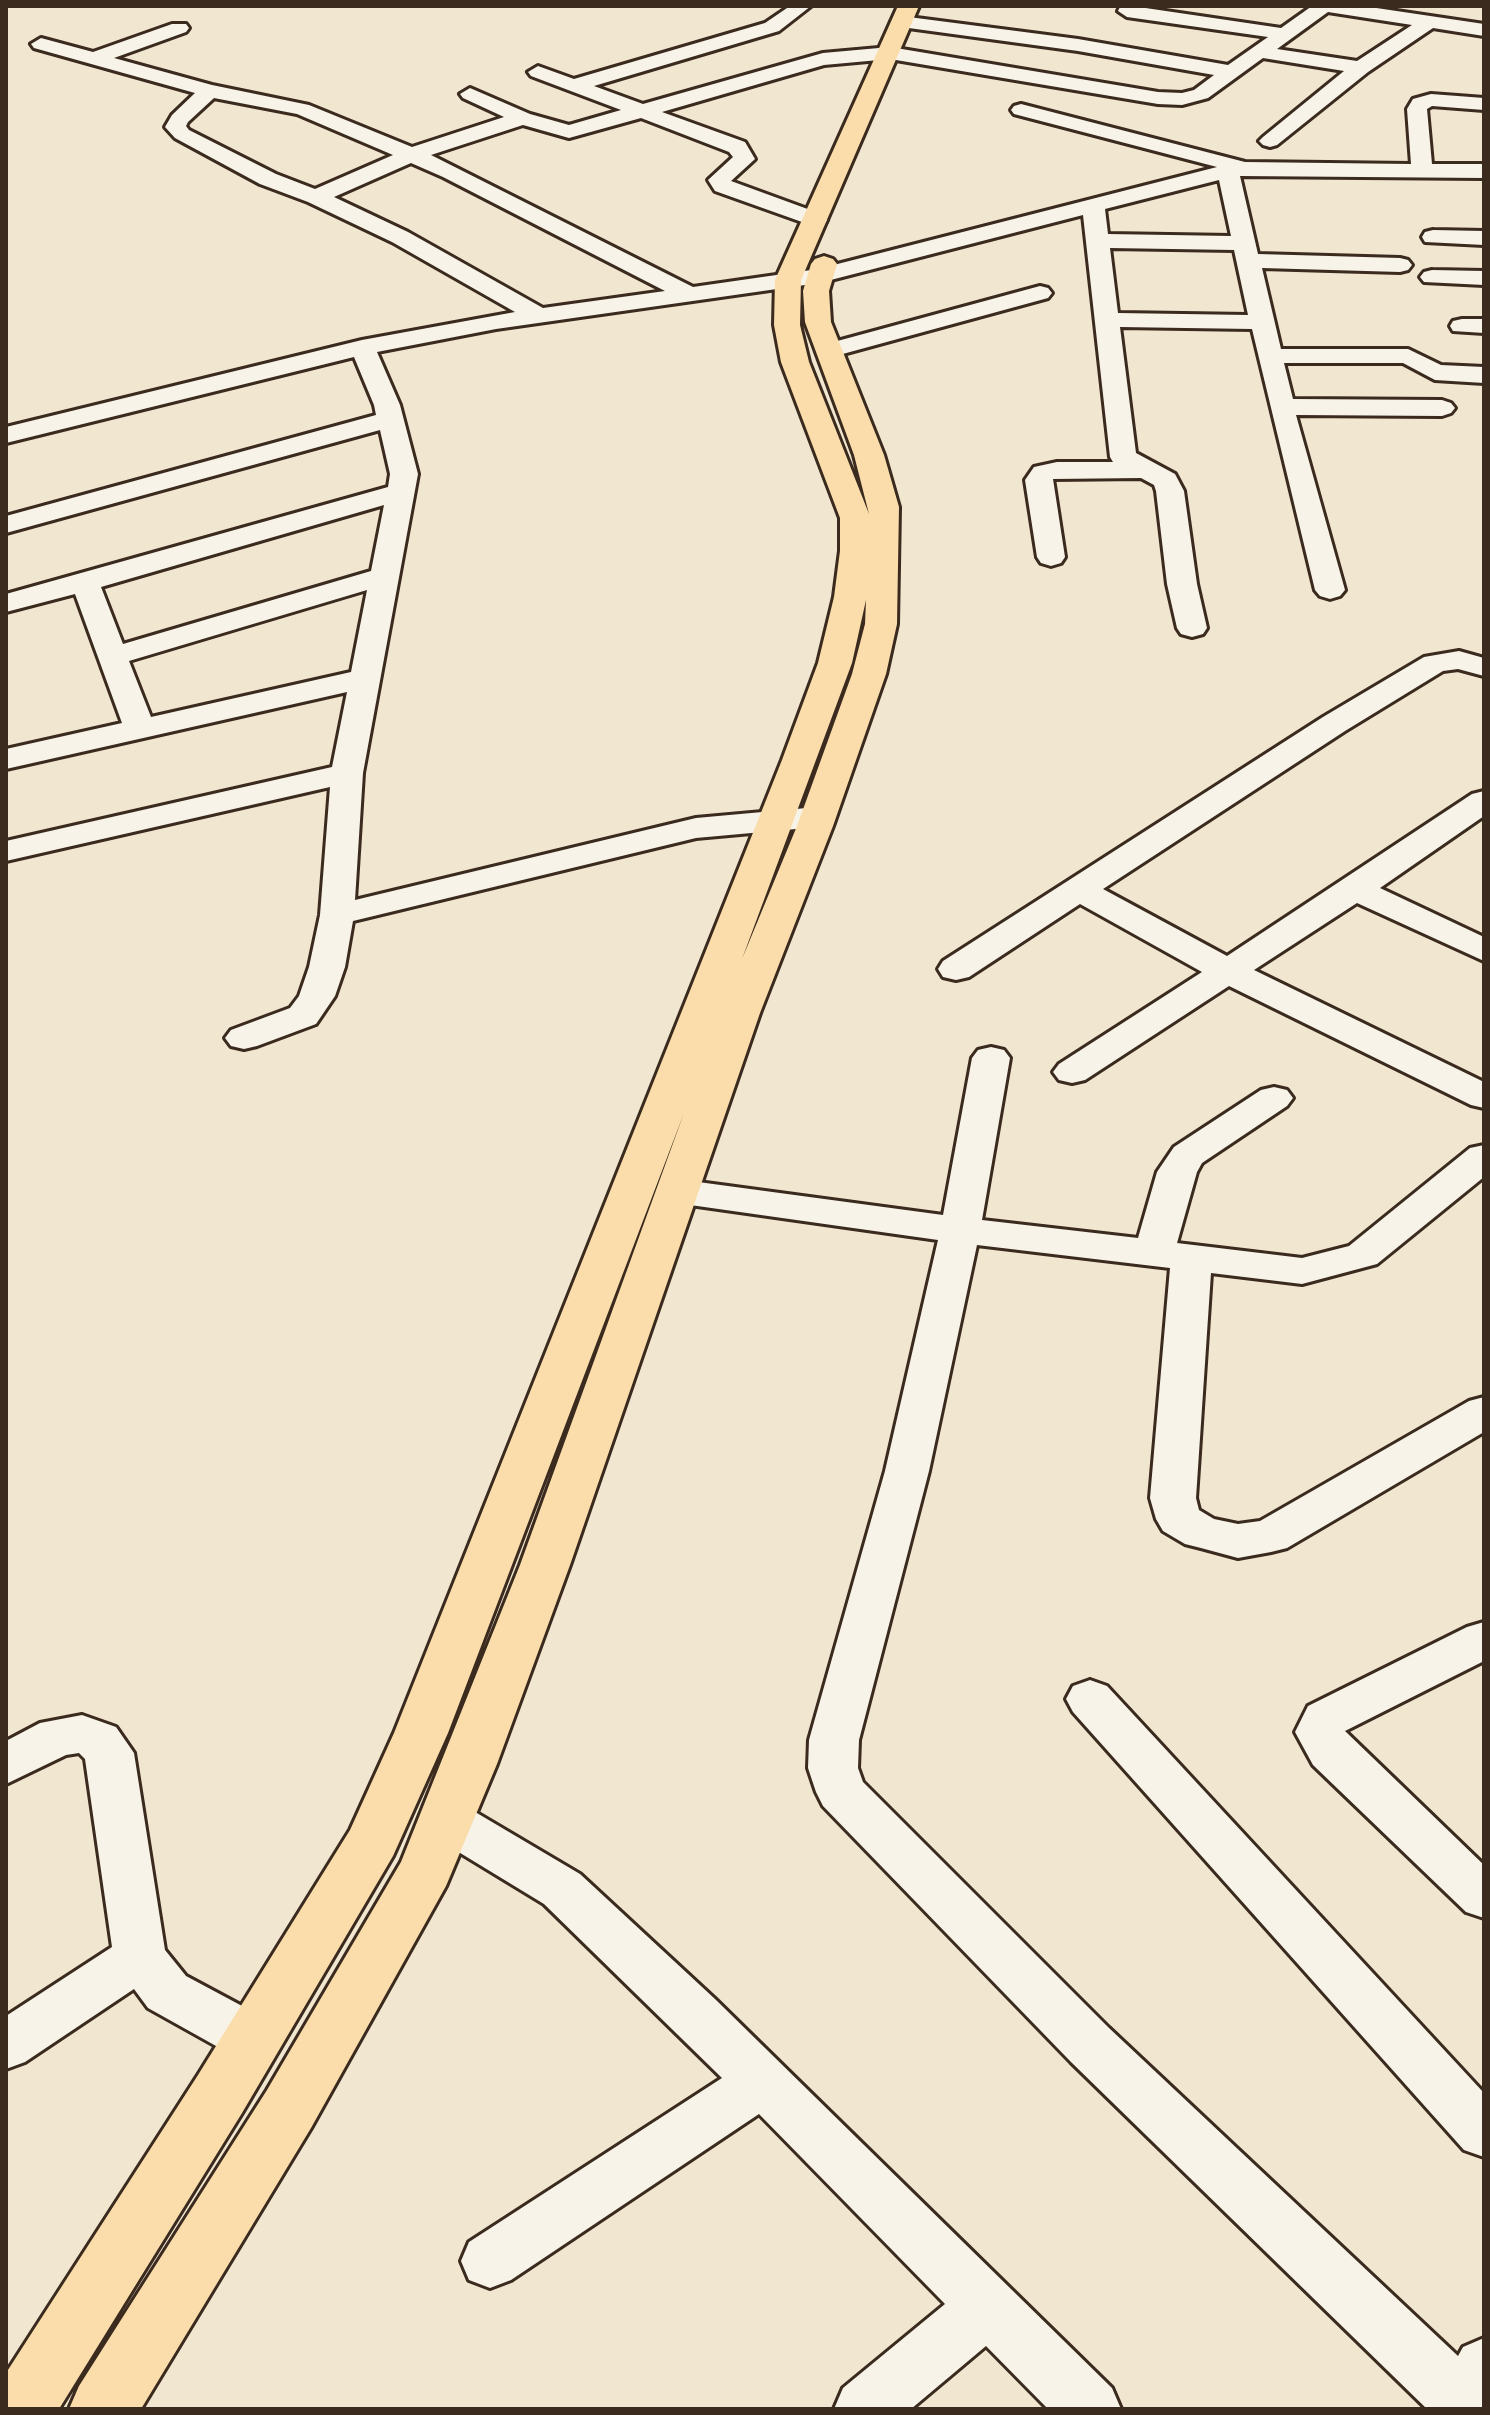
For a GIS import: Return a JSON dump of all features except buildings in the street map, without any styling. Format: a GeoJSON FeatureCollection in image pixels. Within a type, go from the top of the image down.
{"type":"FeatureCollection","features":[{"type":"Feature","properties":{"kind":"main road"},"geometry":{"type":"LineString","coordinates":[[804,278],[816,220],[897,35]]}},
{"type":"Feature","properties":{"kind":"main road"},"geometry":{"type":"LineString","coordinates":[[103,2409],[289,2109],[426,1870],[545,1565],[740,1013],[797,818],[850,597],[856,551],[855,518],[795,362],[787,325],[804,278],[891,102],[899,73],[897,35]]}},
{"type":"Feature","properties":{"kind":"main road"},"geometry":{"type":"LineString","coordinates":[[21,2409],[253,2039],[373,1840],[421,1733],[797,818],[875,649],[881,624],[884,507],[869,455],[818,322],[816,291],[804,278]]}},
{"type":"Feature","properties":{"kind":"street"},"geometry":{"type":"LineString","coordinates":[[575,85],[772,27],[802,6]]}},
{"type":"Feature","properties":{"kind":"street"},"geometry":{"type":"LineString","coordinates":[[897,35],[1158,98],[1182,99],[1201,94],[1325,6],[1484,30]]}},
{"type":"Feature","properties":{"kind":"street"},"geometry":{"type":"LineString","coordinates":[[1127,11],[1284,34]]}},
{"type":"Feature","properties":{"kind":"street"},"geometry":{"type":"LineString","coordinates":[[1270,141],[1361,68],[1431,21]]}},
{"type":"Feature","properties":{"kind":"street"},"geometry":{"type":"LineString","coordinates":[[96,58],[179,28]]}},
{"type":"Feature","properties":{"kind":"street"},"geometry":{"type":"LineString","coordinates":[[470,94],[523,118],[569,132],[897,35],[1078,45],[1231,72]]}},
{"type":"Feature","properties":{"kind":"street"},"geometry":{"type":"LineString","coordinates":[[41,44],[210,91],[302,109],[413,154],[691,295]]}},
{"type":"Feature","properties":{"kind":"street"},"geometry":{"type":"LineString","coordinates":[[1260,52],[1361,68]]}},
{"type":"Feature","properties":{"kind":"street"},"geometry":{"type":"LineString","coordinates":[[538,72],[737,147],[744,159],[719,180],[723,186],[816,220]]}},
{"type":"Feature","properties":{"kind":"street"},"geometry":{"type":"LineString","coordinates":[[210,91],[179,119],[175,127],[182,134],[268,179],[316,197],[400,237],[540,316]]}},
{"type":"Feature","properties":{"kind":"street"},"geometry":{"type":"LineString","coordinates":[[1422,170],[1417,109],[1420,103],[1431,100],[1484,104]]}},
{"type":"Feature","properties":{"kind":"street"},"geometry":{"type":"LineString","coordinates":[[1021,110],[1238,170]]}},
{"type":"Feature","properties":{"kind":"street"},"geometry":{"type":"LineString","coordinates":[[316,197],[413,154],[523,118]]}},
{"type":"Feature","properties":{"kind":"street"},"geometry":{"type":"LineString","coordinates":[[1238,170],[1246,252],[1282,407],[1330,590]]}},
{"type":"Feature","properties":{"kind":"street"},"geometry":{"type":"LineString","coordinates":[[6,435],[362,347],[540,316],[804,278],[1238,170],[1484,171]]}},
{"type":"Feature","properties":{"kind":"street"},"geometry":{"type":"LineString","coordinates":[[1093,204],[1123,457],[1165,480],[1170,491],[1182,584],[1192,628]]}},
{"type":"Feature","properties":{"kind":"street"},"geometry":{"type":"LineString","coordinates":[[1433,237],[1484,238]]}},
{"type":"Feature","properties":{"kind":"street"},"geometry":{"type":"LineString","coordinates":[[1097,241],[1400,265]]}},
{"type":"Feature","properties":{"kind":"street"},"geometry":{"type":"LineString","coordinates":[[1432,277],[1484,278]]}},
{"type":"Feature","properties":{"kind":"street"},"geometry":{"type":"LineString","coordinates":[[828,351],[1040,293]]}},
{"type":"Feature","properties":{"kind":"street"},"geometry":{"type":"LineString","coordinates":[[1107,320],[1262,322]]}},
{"type":"Feature","properties":{"kind":"street"},"geometry":{"type":"LineString","coordinates":[[244,1038],[303,1016],[317,996],[327,967],[337,915],[347,773],[401,492],[402,458],[391,419],[362,347]]}},
{"type":"Feature","properties":{"kind":"street"},"geometry":{"type":"LineString","coordinates":[[1270,356],[1408,356],[1435,372],[1484,375]]}},
{"type":"Feature","properties":{"kind":"street"},"geometry":{"type":"LineString","coordinates":[[1282,407],[1442,408]]}},
{"type":"Feature","properties":{"kind":"street"},"geometry":{"type":"LineString","coordinates":[[6,525],[391,419]]}},
{"type":"Feature","properties":{"kind":"street"},"geometry":{"type":"LineString","coordinates":[[1051,557],[1039,480],[1044,473],[1057,470],[1146,470]]}},
{"type":"Feature","properties":{"kind":"street"},"geometry":{"type":"LineString","coordinates":[[6,603],[401,492]]}},
{"type":"Feature","properties":{"kind":"street"},"geometry":{"type":"LineString","coordinates":[[113,656],[384,576]]}},
{"type":"Feature","properties":{"kind":"street"},"geometry":{"type":"LineString","coordinates":[[85,583],[140,729]]}},
{"type":"Feature","properties":{"kind":"street"},"geometry":{"type":"LineString","coordinates":[[956,969],[1334,724],[1435,663],[1459,660],[1484,667]]}},
{"type":"Feature","properties":{"kind":"street"},"geometry":{"type":"LineString","coordinates":[[6,759],[363,679]]}},
{"type":"Feature","properties":{"kind":"street"},"geometry":{"type":"LineString","coordinates":[[6,851],[347,773]]}},
{"type":"Feature","properties":{"kind":"street"},"geometry":{"type":"LineString","coordinates":[[1072,1072],[1479,809]]}},
{"type":"Feature","properties":{"kind":"street"},"geometry":{"type":"LineString","coordinates":[[337,915],[696,828],[797,818]]}},
{"type":"Feature","properties":{"kind":"street"},"geometry":{"type":"LineString","coordinates":[[1078,889],[1227,971],[1484,1097]]}},
{"type":"Feature","properties":{"kind":"street"},"geometry":{"type":"LineString","coordinates":[[1355,889],[1484,950]]}},
{"type":"Feature","properties":{"kind":"street"},"geometry":{"type":"LineString","coordinates":[[991,1058],[960,1230],[907,1471],[834,1740],[833,1768],[841,1792],[1090,2045],[1470,2398]]}},
{"type":"Feature","properties":{"kind":"street"},"geometry":{"type":"LineString","coordinates":[[1274,1098],[1188,1155],[1177,1172],[1173,1256],[1173,1498],[1179,1519],[1201,1532],[1238,1541],[1271,1536],[1484,1412]]}},
{"type":"Feature","properties":{"kind":"street"},"geometry":{"type":"LineString","coordinates":[[676,1191],[960,1230],[1302,1271],[1363,1255],[1484,1157]]}},
{"type":"Feature","properties":{"kind":"street"},"geometry":{"type":"LineString","coordinates":[[1484,1640],[1325,1719],[1320,1732],[1331,1751],[1484,1897]]}},
{"type":"Feature","properties":{"kind":"street"},"geometry":{"type":"LineString","coordinates":[[1090,1699],[1484,2132]]}},
{"type":"Feature","properties":{"kind":"street"},"geometry":{"type":"LineString","coordinates":[[6,1764],[57,1737],[82,1734],[99,1741],[109,1753],[140,1957],[167,1992],[253,2039]]}},
{"type":"Feature","properties":{"kind":"street"},"geometry":{"type":"LineString","coordinates":[[447,1820],[562,1889],[762,2082],[1090,2409]]}},
{"type":"Feature","properties":{"kind":"street"},"geometry":{"type":"LineString","coordinates":[[6,2045],[140,1957]]}},
{"type":"Feature","properties":{"kind":"street"},"geometry":{"type":"LineString","coordinates":[[490,2261],[762,2082]]}},
{"type":"Feature","properties":{"kind":"street"},"geometry":{"type":"LineString","coordinates":[[865,2409],[987,2307]]}}]}
